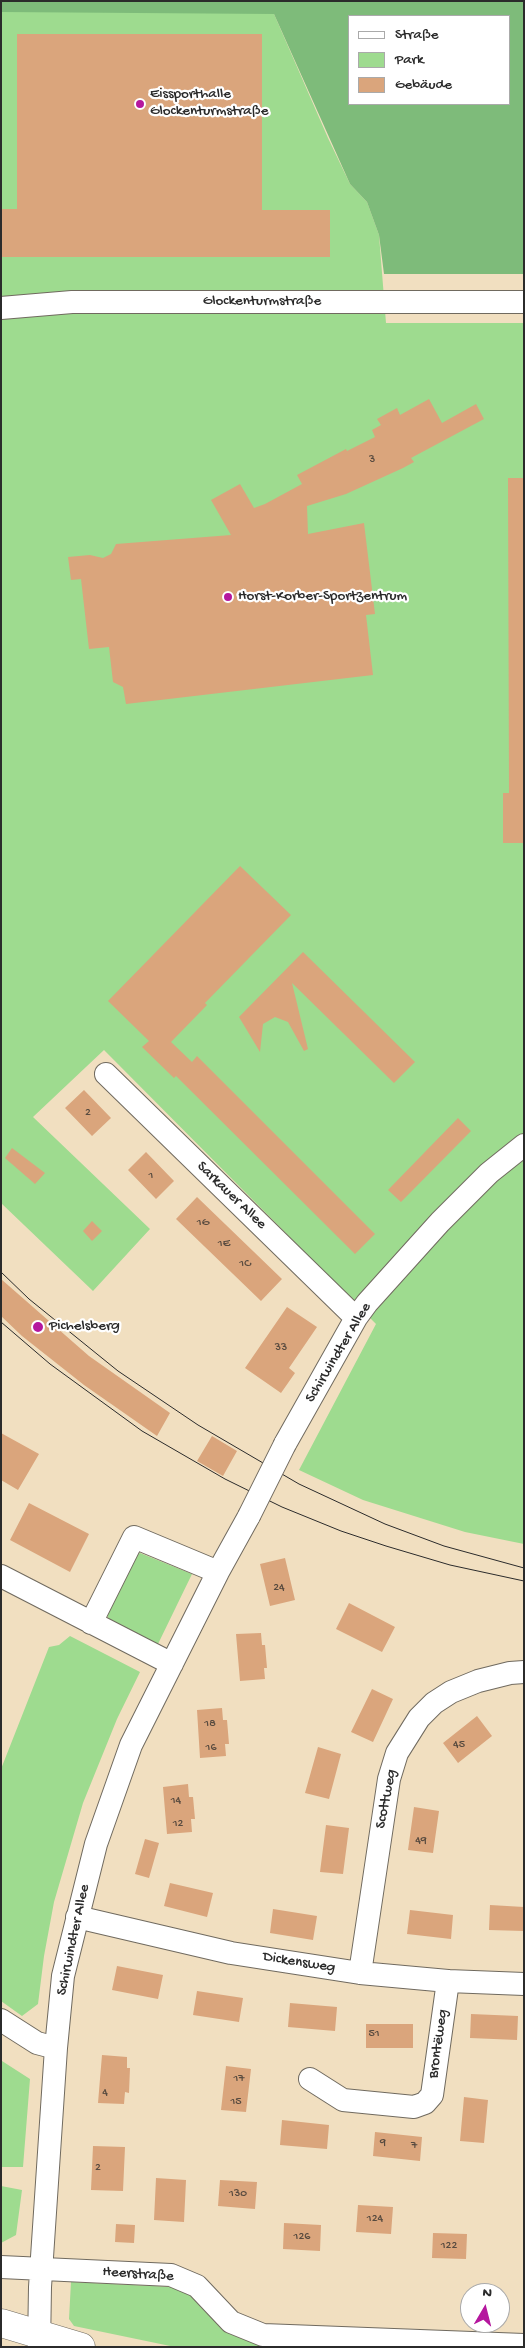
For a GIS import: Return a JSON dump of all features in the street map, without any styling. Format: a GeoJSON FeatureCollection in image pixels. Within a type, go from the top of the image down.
{"type":"FeatureCollection","features":[{"type":"Feature","properties":{"kind":"main road"},"geometry":{"type":"LineString","coordinates":[[1,2323],[39,2341],[81,2347]]}},
{"type":"Feature","properties":{"kind":"street","name":"Glockenturmstraße"},"geometry":{"type":"LineString","coordinates":[[1,308],[72,302],[524,302]]}},
{"type":"Feature","properties":{"kind":"street","name":"Sarkauer Allee"},"geometry":{"type":"LineString","coordinates":[[106,1074],[356,1318]]}},
{"type":"Feature","properties":{"kind":"street","name":"Schirwindter Allee"},"geometry":{"type":"LineString","coordinates":[[39,2341],[41,2270],[56,2048],[63,1976],[96,1844],[131,1745],[285,1444],[356,1318],[440,1222],[489,1173],[524,1144]]}},
{"type":"Feature","properties":{"kind":"street"},"geometry":{"type":"LineString","coordinates":[[91,1623],[134,1537],[218,1572]]}},
{"type":"Feature","properties":{"kind":"street"},"geometry":{"type":"LineString","coordinates":[[1,1576],[172,1664]]}},
{"type":"Feature","properties":{"kind":"street","name":"Scottweg"},"geometry":{"type":"LineString","coordinates":[[360,1973],[389,1779],[397,1752],[419,1718],[434,1703],[451,1692],[510,1673],[524,1672]]}},
{"type":"Feature","properties":{"kind":"street","name":"Dickensweg"},"geometry":{"type":"LineString","coordinates":[[77,1917],[231,1953],[360,1973],[524,1984]]}},
{"type":"Feature","properties":{"kind":"street","name":"Brontëweg"},"geometry":{"type":"LineString","coordinates":[[310,2079],[342,2100],[414,2108],[425,2103],[432,2094],[448,1980]]}},
{"type":"Feature","properties":{"kind":"street"},"geometry":{"type":"LineString","coordinates":[[1,2020],[37,2043],[56,2048]]}},
{"type":"Feature","properties":{"kind":"street","name":"Heerstraße"},"geometry":{"type":"LineString","coordinates":[[1,2267],[171,2275],[197,2286],[231,2322],[263,2335],[524,2345]]}},
{"type":"Feature","properties":{"kind":"green space","name":"Horst-Korber-Sportzentrum"},"geometry":{"type":"Polygon","coordinates":[[[1,1],[273,1],[274,14],[328,138],[350,184],[367,202],[379,235],[386,323],[524,323],[524,1544],[465,1532],[363,1500],[299,1470],[376,1324],[104,1050],[33,1117],[150,1229],[93,1291],[1,1203],[1,1]]]}},
{"type":"Feature","properties":{"kind":"green space"},"geometry":{"type":"Polygon","coordinates":[[[1,1],[524,1],[524,274],[384,274],[379,235],[367,202],[350,184],[274,14],[1,12],[1,1]]]}},
{"type":"Feature","properties":{"kind":"green space"},"geometry":{"type":"Polygon","coordinates":[[[140,1553],[192,1574],[158,1644],[109,1619],[107,1615],[136,1555],[140,1553]]]}},
{"type":"Feature","properties":{"kind":"green space"},"geometry":{"type":"Polygon","coordinates":[[[70,1636],[140,1672],[117,1719],[83,1803],[54,1902],[44,1956],[38,2004],[22,2016],[1,2001],[1,1769],[49,1647],[59,1645],[70,1636]]]}},
{"type":"Feature","properties":{"kind":"green space"},"geometry":{"type":"Polygon","coordinates":[[[2,2061],[30,2079],[23,2167],[1,2167],[2,2061]]]}},
{"type":"Feature","properties":{"kind":"green space"},"geometry":{"type":"Polygon","coordinates":[[[1,2186],[22,2190],[16,2235],[1,2243],[1,2186]]]}},
{"type":"Feature","properties":{"kind":"green space"},"geometry":{"type":"Polygon","coordinates":[[[71,2282],[173,2287],[187,2292],[202,2305],[341,2347],[175,2347],[74,2326],[69,2319],[71,2282]]]}},
{"type":"Feature","properties":{"kind":"building","name":"Eissporthalle Glockenturmstraße"},"geometry":{"type":"Polygon","coordinates":[[[17,34],[262,34],[262,210],[330,210],[330,257],[1,257],[1,209],[17,209],[17,34]]]}},
{"type":"Feature","properties":{"kind":"building","name":"Horst-Korber-Sportzentrum"},"geometry":{"type":"Polygon","coordinates":[[[429,399],[442,423],[476,404],[484,419],[411,458],[414,462],[403,468],[346,494],[307,506],[308,534],[364,523],[375,614],[366,615],[373,675],[126,704],[123,687],[113,682],[109,647],[89,649],[81,579],[71,580],[68,557],[90,555],[103,558],[111,554],[116,544],[231,535],[211,500],[240,484],[254,508],[265,504],[302,484],[297,475],[346,449],[347,451],[375,437],[372,430],[381,425],[377,419],[397,408],[400,415],[429,399]]]}},
{"type":"Feature","properties":{"kind":"building"},"geometry":{"type":"Polygon","coordinates":[[[508,478],[524,478],[524,843],[503,843],[503,793],[509,793],[508,478]]]}},
{"type":"Feature","properties":{"kind":"building"},"geometry":{"type":"Polygon","coordinates":[[[240,866],[291,915],[205,1003],[207,1005],[171,1042],[192,1062],[197,1056],[375,1234],[355,1254],[176,1076],[174,1078],[142,1047],[149,1041],[108,1001],[240,866]]]}},
{"type":"Feature","properties":{"kind":"building"},"geometry":{"type":"Polygon","coordinates":[[[303,952],[415,1062],[394,1083],[292,983],[308,1049],[304,1051],[288,1022],[275,1017],[263,1024],[260,1052],[239,1017],[303,952]]]}},
{"type":"Feature","properties":{"kind":"building"},"geometry":{"type":"Polygon","coordinates":[[[84,1090],[111,1118],[92,1136],[65,1108],[84,1090]]]}},
{"type":"Feature","properties":{"kind":"building"},"geometry":{"type":"Polygon","coordinates":[[[458,1118],[471,1131],[401,1202],[388,1190],[458,1118]]]}},
{"type":"Feature","properties":{"kind":"building"},"geometry":{"type":"Polygon","coordinates":[[[12,1148],[45,1173],[35,1184],[5,1158],[12,1148]]]}},
{"type":"Feature","properties":{"kind":"building"},"geometry":{"type":"Polygon","coordinates":[[[146,1152],[174,1181],[156,1199],[128,1170],[146,1152]]]}},
{"type":"Feature","properties":{"kind":"building"},"geometry":{"type":"Polygon","coordinates":[[[197,1197],[282,1279],[261,1301],[176,1219],[197,1197]]]}},
{"type":"Feature","properties":{"kind":"building"},"geometry":{"type":"Polygon","coordinates":[[[92,1221],[102,1231],[92,1241],[83,1231],[92,1221]]]}},
{"type":"Feature","properties":{"kind":"building"},"geometry":{"type":"Polygon","coordinates":[[[1,1279],[89,1356],[170,1413],[157,1436],[84,1385],[22,1336],[1,1316],[1,1279]]]}},
{"type":"Feature","properties":{"kind":"building"},"geometry":{"type":"Polygon","coordinates":[[[287,1307],[317,1327],[289,1368],[295,1373],[281,1393],[245,1368],[287,1307]]]}},
{"type":"Feature","properties":{"kind":"building"},"geometry":{"type":"Polygon","coordinates":[[[1,1433],[39,1454],[18,1490],[1,1480],[1,1433]]]}},
{"type":"Feature","properties":{"kind":"building"},"geometry":{"type":"Polygon","coordinates":[[[212,1436],[237,1451],[223,1476],[197,1461],[212,1436]]]}},
{"type":"Feature","properties":{"kind":"building"},"geometry":{"type":"Polygon","coordinates":[[[29,1503],[89,1534],[70,1572],[10,1540],[29,1503]]]}},
{"type":"Feature","properties":{"kind":"building"},"geometry":{"type":"Polygon","coordinates":[[[285,1558],[295,1600],[270,1606],[260,1564],[285,1558]]]}},
{"type":"Feature","properties":{"kind":"building"},"geometry":{"type":"Polygon","coordinates":[[[349,1603],[395,1627],[382,1652],[336,1629],[349,1603]]]}},
{"type":"Feature","properties":{"kind":"building"},"geometry":{"type":"Polygon","coordinates":[[[261,1633],[262,1645],[265,1645],[267,1668],[264,1668],[265,1679],[240,1681],[236,1634],[261,1633]]]}},
{"type":"Feature","properties":{"kind":"building"},"geometry":{"type":"Polygon","coordinates":[[[372,1689],[393,1699],[373,1742],[351,1732],[372,1689]]]}},
{"type":"Feature","properties":{"kind":"building"},"geometry":{"type":"Polygon","coordinates":[[[222,1708],[223,1720],[227,1720],[229,1744],[225,1744],[226,1756],[200,1758],[197,1710],[222,1708]]]}},
{"type":"Feature","properties":{"kind":"building"},"geometry":{"type":"Polygon","coordinates":[[[477,1716],[492,1736],[458,1763],[443,1743],[477,1716]]]}},
{"type":"Feature","properties":{"kind":"building"},"geometry":{"type":"Polygon","coordinates":[[[318,1747],[341,1754],[329,1799],[305,1793],[318,1747]]]}},
{"type":"Feature","properties":{"kind":"building"},"geometry":{"type":"Polygon","coordinates":[[[188,1784],[189,1797],[193,1797],[195,1819],[191,1819],[192,1832],[167,1834],[163,1787],[188,1784]]]}},
{"type":"Feature","properties":{"kind":"building"},"geometry":{"type":"Polygon","coordinates":[[[414,1807],[439,1811],[433,1853],[408,1850],[414,1807]]]}},
{"type":"Feature","properties":{"kind":"building"},"geometry":{"type":"Polygon","coordinates":[[[326,1825],[349,1828],[343,1874],[320,1872],[326,1825]]]}},
{"type":"Feature","properties":{"kind":"building"},"geometry":{"type":"Polygon","coordinates":[[[145,1839],[159,1843],[149,1878],[135,1874],[145,1839]]]}},
{"type":"Feature","properties":{"kind":"building"},"geometry":{"type":"Polygon","coordinates":[[[170,1883],[213,1893],[207,1917],[164,1906],[170,1883]]]}},
{"type":"Feature","properties":{"kind":"building"},"geometry":{"type":"Polygon","coordinates":[[[490,1905],[524,1907],[524,1931],[489,1930],[490,1905]]]}},
{"type":"Feature","properties":{"kind":"building"},"geometry":{"type":"Polygon","coordinates":[[[273,1909],[317,1916],[313,1940],[270,1933],[273,1909]]]}},
{"type":"Feature","properties":{"kind":"building"},"geometry":{"type":"Polygon","coordinates":[[[410,1910],[453,1915],[451,1939],[407,1934],[410,1910]]]}},
{"type":"Feature","properties":{"kind":"building"},"geometry":{"type":"Polygon","coordinates":[[[117,1966],[163,1975],[158,1999],[112,1990],[117,1966]]]}},
{"type":"Feature","properties":{"kind":"building"},"geometry":{"type":"Polygon","coordinates":[[[197,1991],[243,1998],[239,2022],[193,2015],[197,1991]]]}},
{"type":"Feature","properties":{"kind":"building"},"geometry":{"type":"Polygon","coordinates":[[[290,2003],[337,2007],[335,2031],[288,2027],[290,2003]]]}},
{"type":"Feature","properties":{"kind":"building"},"geometry":{"type":"Polygon","coordinates":[[[471,2014],[518,2016],[517,2040],[470,2038],[471,2014]]]}},
{"type":"Feature","properties":{"kind":"building"},"geometry":{"type":"Polygon","coordinates":[[[366,2024],[413,2024],[413,2048],[366,2048],[366,2024]]]}},
{"type":"Feature","properties":{"kind":"building"},"geometry":{"type":"Polygon","coordinates":[[[102,2055],[127,2057],[127,2068],[130,2068],[129,2093],[125,2092],[124,2104],[98,2103],[102,2055]]]}},
{"type":"Feature","properties":{"kind":"building"},"geometry":{"type":"Polygon","coordinates":[[[226,2066],[251,2069],[246,2112],[221,2110],[226,2066]]]}},
{"type":"Feature","properties":{"kind":"building"},"geometry":{"type":"Polygon","coordinates":[[[464,2097],[488,2100],[484,2143],[460,2141],[464,2097]]]}},
{"type":"Feature","properties":{"kind":"building"},"geometry":{"type":"Polygon","coordinates":[[[282,2120],[329,2125],[327,2149],[280,2145],[282,2120]]]}},
{"type":"Feature","properties":{"kind":"building"},"geometry":{"type":"Polygon","coordinates":[[[375,2132],[422,2137],[420,2161],[373,2156],[375,2132]]]}},
{"type":"Feature","properties":{"kind":"building"},"geometry":{"type":"Polygon","coordinates":[[[93,2146],[125,2147],[123,2191],[91,2190],[93,2146]]]}},
{"type":"Feature","properties":{"kind":"building"},"geometry":{"type":"Polygon","coordinates":[[[156,2178],[186,2180],[184,2222],[154,2220],[156,2178]]]}},
{"type":"Feature","properties":{"kind":"building"},"geometry":{"type":"Polygon","coordinates":[[[220,2180],[257,2182],[255,2209],[218,2206],[220,2180]]]}},
{"type":"Feature","properties":{"kind":"building"},"geometry":{"type":"Polygon","coordinates":[[[358,2205],[393,2207],[391,2234],[356,2232],[358,2205]]]}},
{"type":"Feature","properties":{"kind":"building"},"geometry":{"type":"Polygon","coordinates":[[[284,2223],[321,2225],[320,2251],[283,2249],[284,2223]]]}},
{"type":"Feature","properties":{"kind":"building"},"geometry":{"type":"Polygon","coordinates":[[[116,2224],[135,2225],[134,2243],[115,2242],[116,2224]]]}},
{"type":"Feature","properties":{"kind":"building"},"geometry":{"type":"Polygon","coordinates":[[[433,2233],[467,2234],[466,2259],[432,2258],[433,2233]]]}},
{"type":"Feature","properties":{"kind":"tram line"},"geometry":{"type":"LineString","coordinates":[[1,1272],[29,1299],[118,1371],[198,1425],[299,1484],[385,1524],[444,1546],[524,1568]]}},
{"type":"Feature","properties":{"kind":"tram line"},"geometry":{"type":"LineString","coordinates":[[1,1322],[50,1364],[142,1431],[225,1479],[282,1507],[341,1531],[450,1565],[524,1581]]}},
{"type":"Feature","properties":{"kind":"place","name":"Eissporthalle Glockenturmstraße"},"geometry":{"type":"Point","coordinates":[140,104]}},
{"type":"Feature","properties":{"kind":"place","name":"Horst-Korber-Sportzentrum"},"geometry":{"type":"Point","coordinates":[228,597]}},
{"type":"Feature","properties":{"kind":"place","name":"Pichelsberg"},"geometry":{"type":"Point","coordinates":[38,1327]}}]}
